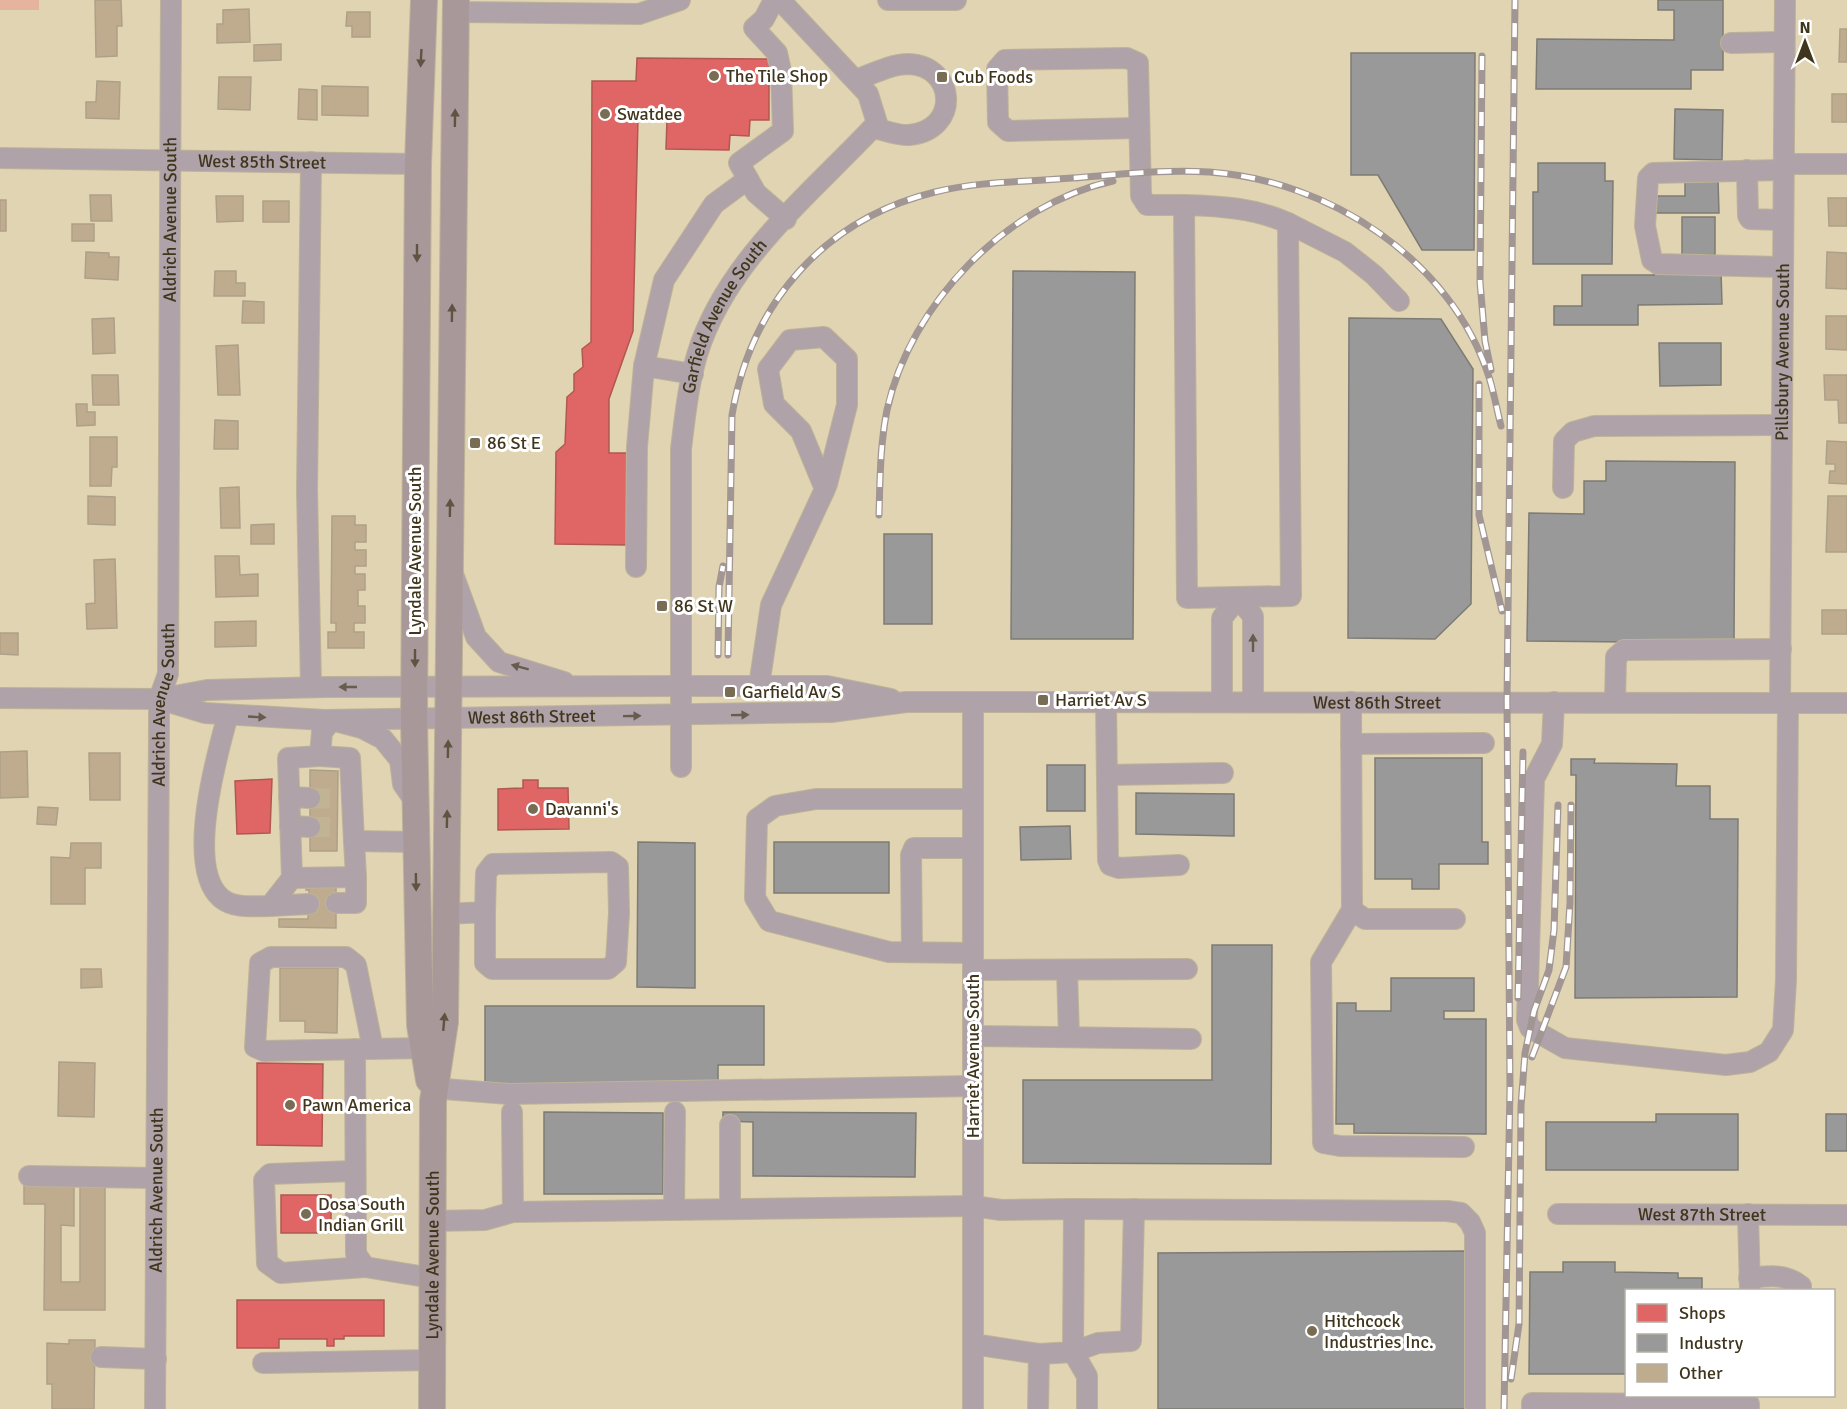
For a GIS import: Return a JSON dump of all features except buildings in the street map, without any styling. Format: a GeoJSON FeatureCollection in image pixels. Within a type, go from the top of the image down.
{"type":"FeatureCollection","features":[{"type":"Feature","properties":{"kind":"main road","name":"Lyndale Avenue South"},"geometry":{"type":"LineString","coordinates":[[424,0],[418,164],[414,719],[420,1025],[433,1092]]}},
{"type":"Feature","properties":{"kind":"main road","name":"Lyndale Avenue South"},"geometry":{"type":"LineString","coordinates":[[432,1409],[433,1092],[445,1022],[456,6]]}},
{"type":"Feature","properties":{"kind":"street","name":"Aldrich Avenue South"},"geometry":{"type":"LineString","coordinates":[[155,1409],[159,699],[168,675],[171,0]]}},
{"type":"Feature","properties":{"kind":"street"},"geometry":{"type":"LineString","coordinates":[[456,6],[639,14],[680,0]]}},
{"type":"Feature","properties":{"kind":"street"},"geometry":{"type":"LineString","coordinates":[[774,0],[764,19],[754,28],[777,53],[781,70],[783,130],[739,163],[756,193],[786,219]]}},
{"type":"Feature","properties":{"kind":"street"},"geometry":{"type":"LineString","coordinates":[[780,0],[868,94],[875,125],[907,135],[932,129],[945,113],[948,101],[942,85],[929,70],[909,64],[881,70],[856,80]]}},
{"type":"Feature","properties":{"kind":"street"},"geometry":{"type":"LineString","coordinates":[[888,0],[956,0]]}},
{"type":"Feature","properties":{"kind":"street","name":"Pillsbury Avenue South"},"geometry":{"type":"LineString","coordinates":[[1554,702],[1552,744],[1534,779],[1527,1020],[1530,1028],[1565,1048],[1726,1065],[1750,1062],[1769,1052],[1783,1030],[1786,980],[1784,703],[1781,649],[1785,0]]}},
{"type":"Feature","properties":{"kind":"street"},"geometry":{"type":"LineString","coordinates":[[1731,43],[1785,42]]}},
{"type":"Feature","properties":{"kind":"street"},"geometry":{"type":"LineString","coordinates":[[1138,128],[1008,130],[998,122],[997,69],[1005,60],[1127,58],[1138,63],[1141,196],[1147,205],[1246,209],[1288,223],[1345,252],[1374,275],[1399,300]]}},
{"type":"Feature","properties":{"kind":"street","name":"Garfield Avenue South"},"geometry":{"type":"LineString","coordinates":[[681,767],[681,449],[686,402],[698,354],[717,308],[743,267],[875,125]]}},
{"type":"Feature","properties":{"kind":"street","name":"West 85th Street"},"geometry":{"type":"LineString","coordinates":[[0,158],[418,164]]}},
{"type":"Feature","properties":{"kind":"street"},"geometry":{"type":"LineString","coordinates":[[311,162],[307,490],[311,687]]}},
{"type":"Feature","properties":{"kind":"street"},"geometry":{"type":"LineString","coordinates":[[1783,267],[1658,264],[1652,260],[1645,226],[1648,178],[1653,172],[1747,171],[1847,164]]}},
{"type":"Feature","properties":{"kind":"street"},"geometry":{"type":"LineString","coordinates":[[1747,171],[1748,216],[1750,219],[1783,220]]}},
{"type":"Feature","properties":{"kind":"street"},"geometry":{"type":"LineString","coordinates":[[636,567],[637,447],[644,366],[664,280],[714,204],[748,179]]}},
{"type":"Feature","properties":{"kind":"street"},"geometry":{"type":"LineString","coordinates":[[1184,205],[1187,598],[1291,596],[1288,223]]}},
{"type":"Feature","properties":{"kind":"street"},"geometry":{"type":"LineString","coordinates":[[759,686],[771,605],[825,489],[847,405],[847,359],[824,337],[790,340],[768,369],[774,404],[801,430],[825,489]]}},
{"type":"Feature","properties":{"kind":"street"},"geometry":{"type":"LineString","coordinates":[[644,366],[693,374]]}},
{"type":"Feature","properties":{"kind":"street"},"geometry":{"type":"LineString","coordinates":[[1563,488],[1564,441],[1573,432],[1594,426],[1782,425]]}},
{"type":"Feature","properties":{"kind":"street"},"geometry":{"type":"LineString","coordinates":[[450,567],[476,637],[499,662],[575,686]]}},
{"type":"Feature","properties":{"kind":"street"},"geometry":{"type":"LineString","coordinates":[[1222,702],[1222,618],[1238,598]]}},
{"type":"Feature","properties":{"kind":"street"},"geometry":{"type":"LineString","coordinates":[[1238,598],[1253,616],[1253,702]]}},
{"type":"Feature","properties":{"kind":"street"},"geometry":{"type":"LineString","coordinates":[[1615,702],[1616,657],[1624,650],[1781,649]]}},
{"type":"Feature","properties":{"kind":"street","name":"West 86th Street"},"geometry":{"type":"LineString","coordinates":[[0,698],[159,699],[207,690],[311,687],[827,686],[906,702]]}},
{"type":"Feature","properties":{"kind":"street","name":"West 86th Street"},"geometry":{"type":"LineString","coordinates":[[159,699],[205,713],[332,720],[831,712],[906,702],[1847,703]]}},
{"type":"Feature","properties":{"kind":"street","name":"Harriet Avenue South"},"geometry":{"type":"LineString","coordinates":[[973,702],[973,1409]]}},
{"type":"Feature","properties":{"kind":"street"},"geometry":{"type":"LineString","coordinates":[[1106,702],[1110,865],[1119,868],[1179,865]]}},
{"type":"Feature","properties":{"kind":"street"},"geometry":{"type":"LineString","coordinates":[[1351,702],[1352,910],[1321,962],[1323,1143],[1340,1146],[1464,1148]]}},
{"type":"Feature","properties":{"kind":"street"},"geometry":{"type":"LineString","coordinates":[[228,715],[212,770],[207,802],[207,873],[213,888],[227,902],[237,906],[309,904]]}},
{"type":"Feature","properties":{"kind":"street"},"geometry":{"type":"LineString","coordinates":[[320,756],[322,732],[332,720],[362,728],[383,739],[400,760],[403,784],[415,803]]}},
{"type":"Feature","properties":{"kind":"street"},"geometry":{"type":"LineString","coordinates":[[1351,744],[1484,743]]}},
{"type":"Feature","properties":{"kind":"street"},"geometry":{"type":"LineString","coordinates":[[270,906],[292,878],[288,758],[320,756],[350,758],[345,800],[356,877],[356,903],[336,903]]}},
{"type":"Feature","properties":{"kind":"street"},"geometry":{"type":"LineString","coordinates":[[1107,775],[1223,773]]}},
{"type":"Feature","properties":{"kind":"street"},"geometry":{"type":"LineString","coordinates":[[289,797],[310,798]]}},
{"type":"Feature","properties":{"kind":"street"},"geometry":{"type":"LineString","coordinates":[[973,799],[816,799],[775,806],[757,819],[755,898],[769,921],[889,952],[912,952],[973,962],[1067,970],[1187,969]]}},
{"type":"Feature","properties":{"kind":"street"},"geometry":{"type":"LineString","coordinates":[[290,826],[310,827]]}},
{"type":"Feature","properties":{"kind":"street"},"geometry":{"type":"LineString","coordinates":[[348,832],[416,842]]}},
{"type":"Feature","properties":{"kind":"street"},"geometry":{"type":"LineString","coordinates":[[912,952],[911,855],[914,848],[973,848]]}},
{"type":"Feature","properties":{"kind":"street"},"geometry":{"type":"LineString","coordinates":[[611,862],[618,867],[619,913],[615,962],[608,969],[492,969],[485,963],[485,912],[486,873],[493,864],[611,862]]}},
{"type":"Feature","properties":{"kind":"street"},"geometry":{"type":"LineString","coordinates":[[292,878],[356,877]]}},
{"type":"Feature","properties":{"kind":"street"},"geometry":{"type":"LineString","coordinates":[[1352,910],[1365,919],[1455,919]]}},
{"type":"Feature","properties":{"kind":"street"},"geometry":{"type":"LineString","coordinates":[[446,914],[485,912]]}},
{"type":"Feature","properties":{"kind":"street"},"geometry":{"type":"LineString","coordinates":[[365,1267],[356,1254],[354,1171],[364,1049],[356,965],[346,957],[271,957],[260,963],[255,1047],[264,1051],[364,1049],[424,1048]]}},
{"type":"Feature","properties":{"kind":"street"},"geometry":{"type":"LineString","coordinates":[[1067,970],[1069,1037]]}},
{"type":"Feature","properties":{"kind":"street"},"geometry":{"type":"LineString","coordinates":[[973,1036],[1191,1039]]}},
{"type":"Feature","properties":{"kind":"street"},"geometry":{"type":"LineString","coordinates":[[433,1092],[509,1094],[973,1086]]}},
{"type":"Feature","properties":{"kind":"street"},"geometry":{"type":"LineString","coordinates":[[512,1112],[513,1212]]}},
{"type":"Feature","properties":{"kind":"street"},"geometry":{"type":"LineString","coordinates":[[675,1112],[675,1209]]}},
{"type":"Feature","properties":{"kind":"street"},"geometry":{"type":"LineString","coordinates":[[730,1125],[730,1209]]}},
{"type":"Feature","properties":{"kind":"street"},"geometry":{"type":"LineString","coordinates":[[354,1171],[270,1174],[264,1180],[267,1263],[280,1273],[365,1267],[432,1278]]}},
{"type":"Feature","properties":{"kind":"street"},"geometry":{"type":"LineString","coordinates":[[29,1176],[155,1178]]}},
{"type":"Feature","properties":{"kind":"street"},"geometry":{"type":"LineString","coordinates":[[432,1221],[485,1220],[513,1212],[973,1206],[1001,1210],[1363,1209],[1461,1213],[1470,1222],[1474,1233],[1475,1409]]}},
{"type":"Feature","properties":{"kind":"street"},"geometry":{"type":"LineString","coordinates":[[1074,1209],[1073,1352],[1087,1376],[1087,1409]]}},
{"type":"Feature","properties":{"kind":"street"},"geometry":{"type":"LineString","coordinates":[[973,1344],[1039,1354],[1073,1352],[1098,1342],[1131,1341],[1134,1209]]}},
{"type":"Feature","properties":{"kind":"street","name":"West 87th Street"},"geometry":{"type":"LineString","coordinates":[[1558,1214],[1847,1215]]}},
{"type":"Feature","properties":{"kind":"street"},"geometry":{"type":"LineString","coordinates":[[1748,1214],[1749,1284],[1780,1276],[1792,1279],[1801,1286],[1801,1289]]}},
{"type":"Feature","properties":{"kind":"street"},"geometry":{"type":"LineString","coordinates":[[1038,1409],[1039,1354]]}},
{"type":"Feature","properties":{"kind":"street"},"geometry":{"type":"LineString","coordinates":[[101,1357],[156,1359]]}},
{"type":"Feature","properties":{"kind":"street"},"geometry":{"type":"LineString","coordinates":[[263,1362],[432,1360]]}},
{"type":"Feature","properties":{"kind":"street"},"geometry":{"type":"LineString","coordinates":[[1532,1409],[1532,1403],[1688,1406],[1749,1404],[1749,1409]]}},
{"type":"Feature","properties":{"kind":"shaded area"},"geometry":{"type":"Polygon","coordinates":[[[0,0],[39,0],[39,10],[0,10],[0,0]]]}},
{"type":"Feature","properties":{"kind":"tunnel"},"geometry":{"type":"LineString","coordinates":[[310,798],[338,799]]}},
{"type":"Feature","properties":{"kind":"tunnel"},"geometry":{"type":"LineString","coordinates":[[310,827],[337,827]]}},
{"type":"Feature","properties":{"kind":"railway"},"geometry":{"type":"LineString","coordinates":[[1504,1409],[1510,1088],[1507,701],[1515,0]]}},
{"type":"Feature","properties":{"kind":"railway"},"geometry":{"type":"LineString","coordinates":[[1482,56],[1480,282],[1485,341],[1491,370]]}},
{"type":"Feature","properties":{"kind":"railway"},"geometry":{"type":"LineString","coordinates":[[728,655],[732,415],[742,374],[756,337],[775,302],[799,272],[827,245],[859,222],[895,205],[935,192],[986,184],[1175,171],[1209,172],[1254,178],[1298,191],[1340,209],[1379,233],[1415,262],[1446,296],[1471,335],[1489,377],[1501,426]]}},
{"type":"Feature","properties":{"kind":"railway"},"geometry":{"type":"LineString","coordinates":[[879,515],[882,449],[887,410],[899,371],[917,333],[941,297],[969,264],[1001,236],[1036,212],[1074,193],[1113,181]]}},
{"type":"Feature","properties":{"kind":"railway"},"geometry":{"type":"LineString","coordinates":[[1479,384],[1479,515],[1502,611]]}},
{"type":"Feature","properties":{"kind":"railway"},"geometry":{"type":"LineString","coordinates":[[718,655],[719,587],[723,566]]}},
{"type":"Feature","properties":{"kind":"railway"},"geometry":{"type":"LineString","coordinates":[[1518,998],[1523,752]]}},
{"type":"Feature","properties":{"kind":"railway"},"geometry":{"type":"LineString","coordinates":[[1511,1379],[1519,1324],[1521,1106],[1525,1053],[1534,1011],[1549,970],[1554,930],[1558,805]]}},
{"type":"Feature","properties":{"kind":"railway"},"geometry":{"type":"LineString","coordinates":[[1532,1057],[1566,967],[1570,903],[1571,805]]}},
{"type":"Feature","properties":{"kind":"place","name":"The Tile Shop"},"geometry":{"type":"Point","coordinates":[714,76]}},
{"type":"Feature","properties":{"kind":"place","name":"Cub Foods"},"geometry":{"type":"Point","coordinates":[942,77]}},
{"type":"Feature","properties":{"kind":"place","name":"Swatdee"},"geometry":{"type":"Point","coordinates":[605,114]}},
{"type":"Feature","properties":{"kind":"place","name":"86 St E"},"geometry":{"type":"Point","coordinates":[475,443]}},
{"type":"Feature","properties":{"kind":"place","name":"86 St W"},"geometry":{"type":"Point","coordinates":[662,606]}},
{"type":"Feature","properties":{"kind":"place","name":"Garfield Av S"},"geometry":{"type":"Point","coordinates":[730,692]}},
{"type":"Feature","properties":{"kind":"place","name":"Harriet Av S"},"geometry":{"type":"Point","coordinates":[1043,700]}},
{"type":"Feature","properties":{"kind":"place","name":"Davanni's"},"geometry":{"type":"Point","coordinates":[533,809]}},
{"type":"Feature","properties":{"kind":"place","name":"Pawn America"},"geometry":{"type":"Point","coordinates":[290,1105]}},
{"type":"Feature","properties":{"kind":"place","name":"Dosa South Indian Grill"},"geometry":{"type":"Point","coordinates":[306,1214]}},
{"type":"Feature","properties":{"kind":"place","name":"Hitchcock Industries Inc."},"geometry":{"type":"Point","coordinates":[1312,1331]}}]}
